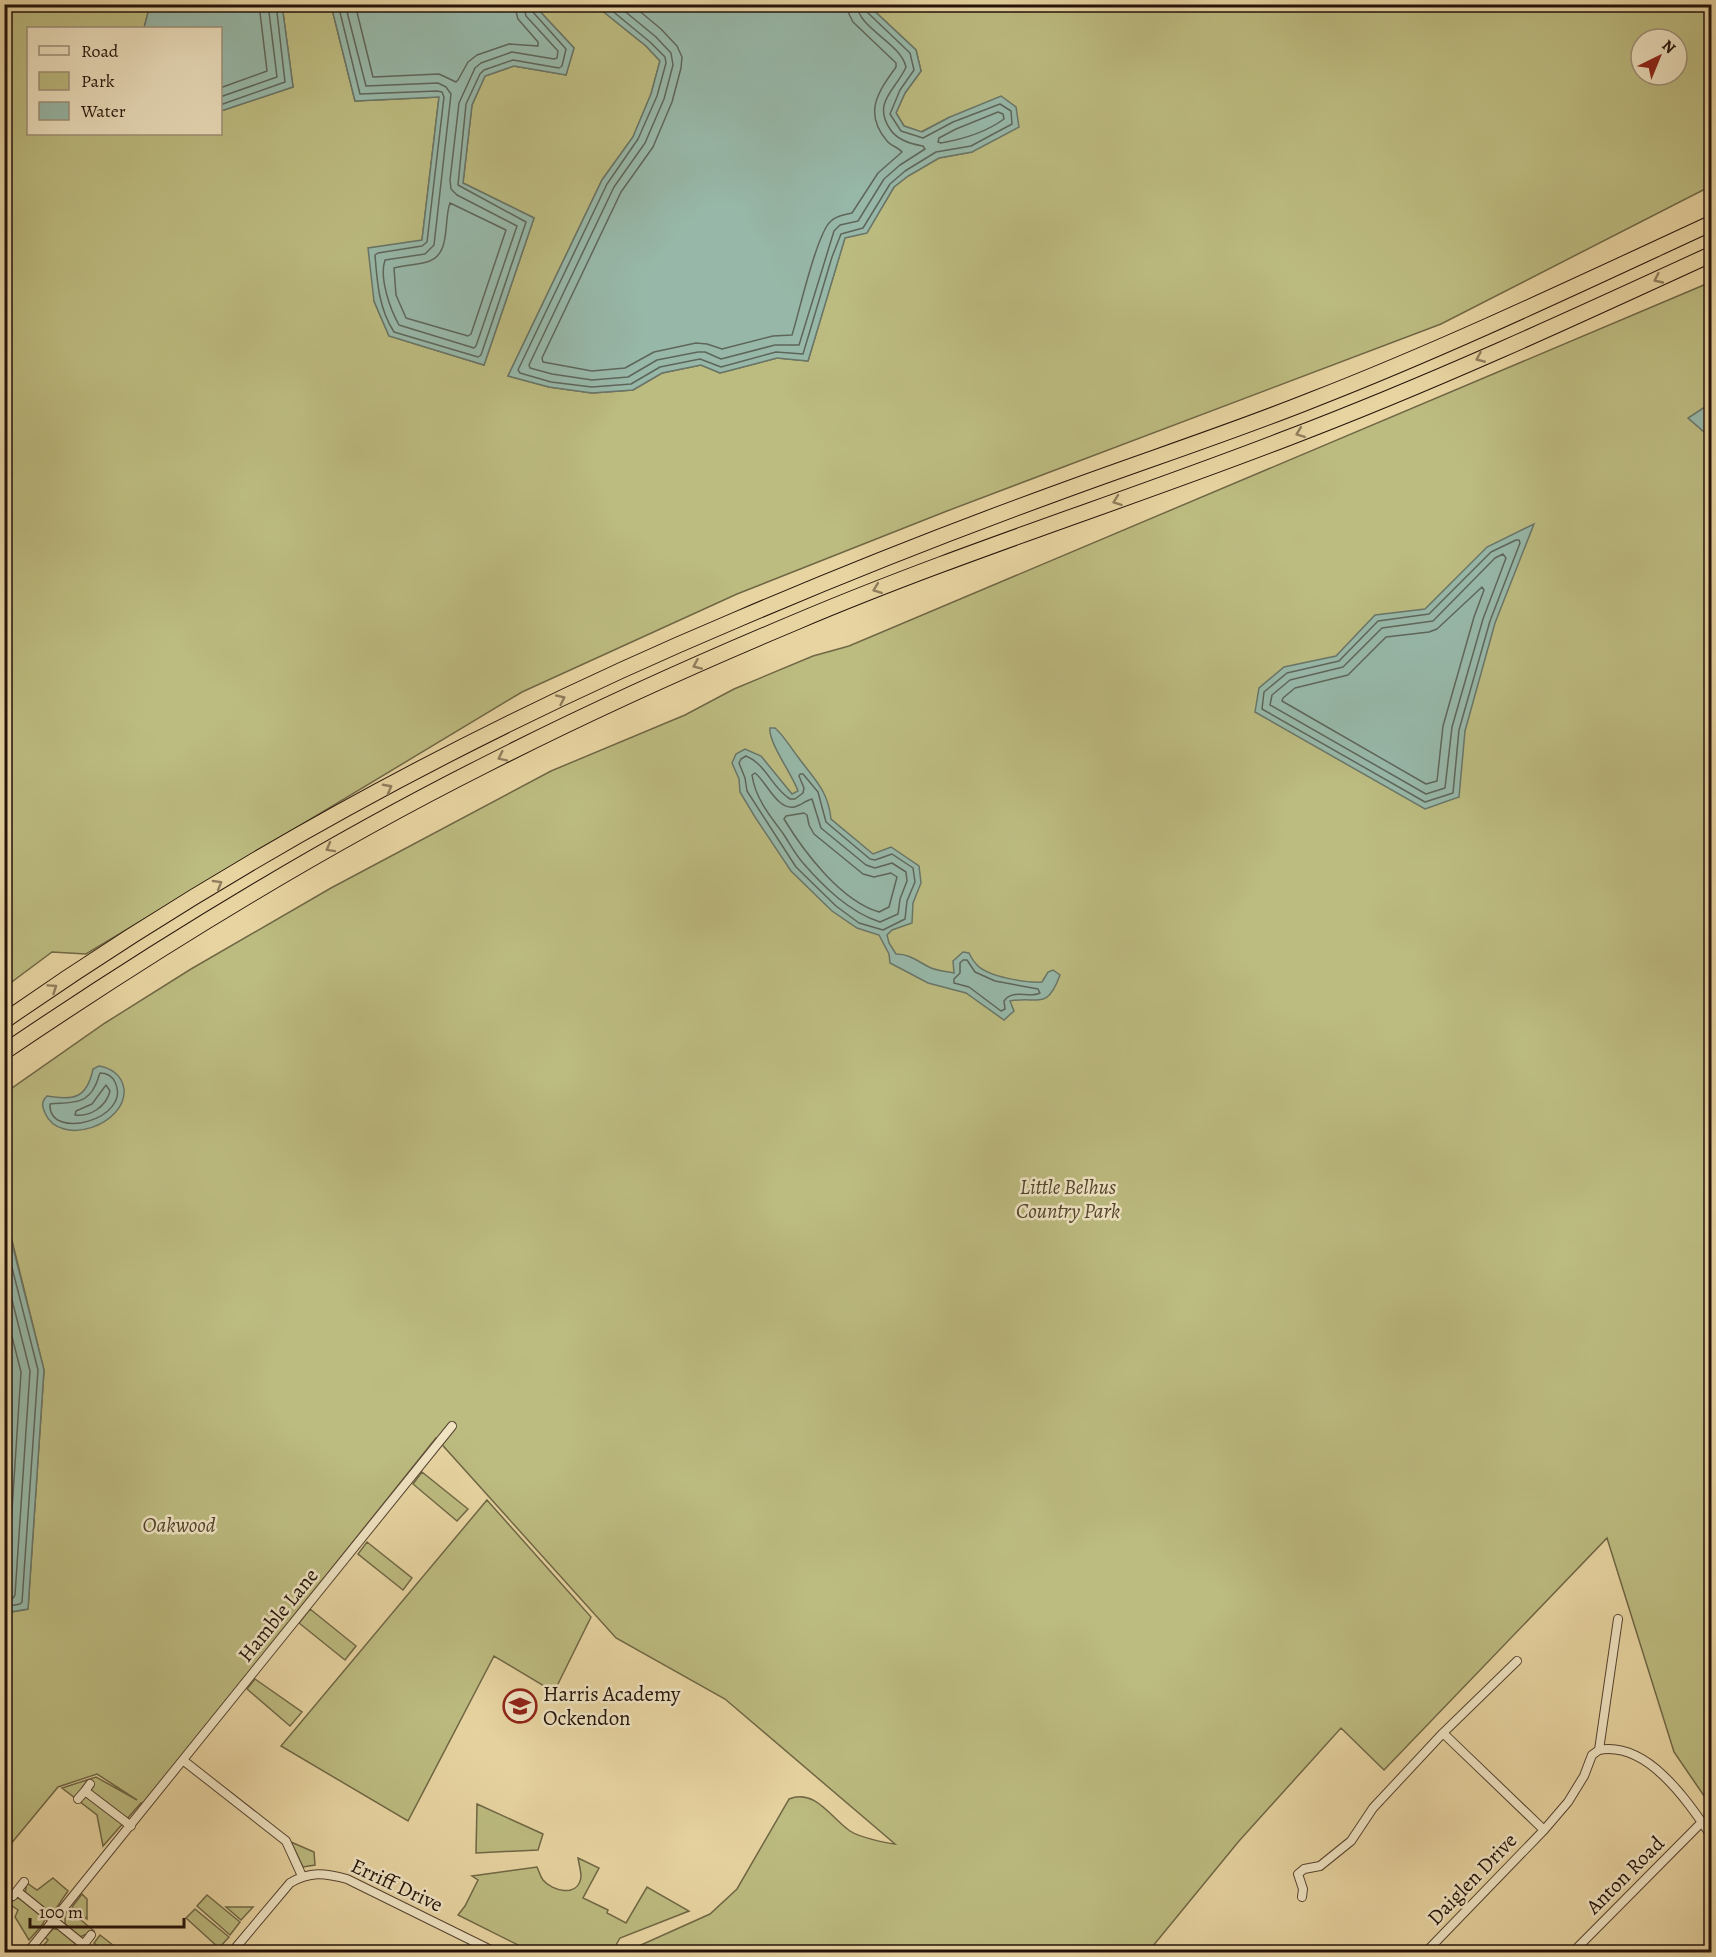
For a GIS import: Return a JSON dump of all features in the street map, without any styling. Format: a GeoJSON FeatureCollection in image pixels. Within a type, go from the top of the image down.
{"type":"FeatureCollection","features":[{"type":"Feature","properties":{"kind":"highway"},"geometry":{"type":"LineString","coordinates":[[4,1021],[136,933],[314,828],[484,737],[599,681],[732,621],[861,567],[1323,396],[1534,305],[1712,223]]}},
{"type":"Feature","properties":{"kind":"highway"},"geometry":{"type":"LineString","coordinates":[[4,1052],[154,952],[270,882],[466,775],[611,704],[746,643],[863,594],[1342,418],[1526,339],[1712,254]]}},
{"type":"Feature","properties":{"kind":"street","name":"Hamble Lane"},"geometry":{"type":"LineString","coordinates":[[28,1953],[452,1426]]}},
{"type":"Feature","properties":{"kind":"street","name":"Daiglen Drive"},"geometry":{"type":"LineString","coordinates":[[1426,1953],[1568,1802],[1584,1776],[1592,1755],[1599,1750],[1618,1619]]}},
{"type":"Feature","properties":{"kind":"street"},"geometry":{"type":"LineString","coordinates":[[1302,1896],[1303,1889],[1298,1874],[1304,1869],[1320,1866],[1351,1840],[1374,1808],[1443,1734],[1517,1661]]}},
{"type":"Feature","properties":{"kind":"street","name":"Daiglen Drive"},"geometry":{"type":"LineString","coordinates":[[1443,1734],[1544,1830]]}},
{"type":"Feature","properties":{"kind":"street"},"geometry":{"type":"LineString","coordinates":[[1599,1750],[1609,1748],[1637,1756],[1667,1777],[1712,1837]]}},
{"type":"Feature","properties":{"kind":"street"},"geometry":{"type":"LineString","coordinates":[[184,1761],[286,1841],[302,1876],[290,1883],[232,1953]]}},
{"type":"Feature","properties":{"kind":"street"},"geometry":{"type":"LineString","coordinates":[[78,1799],[88,1787],[131,1826]]}},
{"type":"Feature","properties":{"kind":"street","name":"Anton Road"},"geometry":{"type":"LineString","coordinates":[[1573,1953],[1702,1822]]}},
{"type":"Feature","properties":{"kind":"street","name":"Erriff Drive"},"geometry":{"type":"LineString","coordinates":[[302,1876],[327,1873],[347,1879],[495,1953]]}},
{"type":"Feature","properties":{"kind":"street"},"geometry":{"type":"LineString","coordinates":[[24,1882],[15,1893],[54,1921],[81,1948],[91,1935]]}},
{"type":"Feature","properties":{"kind":"green space"},"geometry":{"type":"Polygon","coordinates":[[[5,5],[150,5],[144,27],[27,27],[27,135],[222,135],[222,111],[293,87],[282,5],[331,5],[355,101],[439,97],[422,240],[374,301],[389,336],[484,365],[534,218],[463,183],[472,105],[485,76],[514,66],[566,75],[574,48],[534,5],[595,5],[646,46],[660,61],[651,94],[633,137],[602,180],[508,376],[549,387],[592,393],[633,390],[662,373],[701,365],[720,373],[777,358],[808,361],[845,237],[882,207],[894,187],[908,176],[939,158],[972,152],[950,117],[921,132],[904,126],[896,113],[905,93],[921,71],[916,50],[868,5],[1711,5],[1711,186],[1441,324],[947,511],[737,594],[522,692],[86,954],[52,952],[5,987],[5,5]]]}},
{"type":"Feature","properties":{"kind":"green space","name":"Little Belhus Country Park"},"geometry":{"type":"Polygon","coordinates":[[[1711,282],[1711,1806],[1674,1752],[1607,1538],[1384,1770],[1341,1728],[1239,1841],[1148,1952],[639,1952],[632,1949],[710,1914],[737,1889],[789,1799],[798,1797],[815,1801],[850,1831],[895,1844],[725,1699],[616,1638],[436,1438],[143,1804],[141,1803],[103,1846],[97,1815],[62,1788],[96,1777],[137,1800],[97,1774],[58,1787],[5,1851],[5,1613],[28,1609],[44,1370],[5,1212],[5,1093],[105,1023],[191,969],[331,888],[551,771],[685,715],[734,689],[813,656],[849,646],[1711,282]]]}},
{"type":"Feature","properties":{"kind":"green space"},"geometry":{"type":"Polygon","coordinates":[[[422,1472],[468,1509],[457,1521],[413,1484],[422,1472]]]}},
{"type":"Feature","properties":{"kind":"green space"},"geometry":{"type":"Polygon","coordinates":[[[487,1500],[591,1617],[554,1692],[494,1656],[408,1821],[281,1746],[487,1500]]]}},
{"type":"Feature","properties":{"kind":"green space"},"geometry":{"type":"Polygon","coordinates":[[[367,1542],[412,1578],[403,1590],[358,1554],[367,1542]]]}},
{"type":"Feature","properties":{"kind":"green space"},"geometry":{"type":"Polygon","coordinates":[[[310,1609],[356,1646],[345,1660],[299,1623],[310,1609]]]}},
{"type":"Feature","properties":{"kind":"green space"},"geometry":{"type":"Polygon","coordinates":[[[255,1679],[302,1712],[290,1726],[247,1689],[255,1679]]]}},
{"type":"Feature","properties":{"kind":"green space"},"geometry":{"type":"Polygon","coordinates":[[[477,1804],[543,1834],[538,1850],[476,1853],[477,1804]]]}},
{"type":"Feature","properties":{"kind":"green space"},"geometry":{"type":"Polygon","coordinates":[[[291,1842],[314,1852],[315,1865],[303,1867],[291,1842]]]}},
{"type":"Feature","properties":{"kind":"green space"},"geometry":{"type":"Polygon","coordinates":[[[578,1858],[599,1868],[583,1898],[608,1910],[607,1913],[626,1923],[647,1887],[689,1911],[620,1938],[612,1952],[532,1952],[458,1915],[478,1880],[472,1876],[537,1867],[547,1884],[558,1889],[570,1890],[579,1884],[581,1877],[578,1858]]]}},
{"type":"Feature","properties":{"kind":"green space"},"geometry":{"type":"Polygon","coordinates":[[[53,1878],[68,1891],[55,1910],[47,1911],[25,1893],[27,1883],[37,1890],[53,1878]]]}},
{"type":"Feature","properties":{"kind":"green space"},"geometry":{"type":"Polygon","coordinates":[[[82,1894],[87,1899],[87,1919],[72,1907],[82,1894]]]}},
{"type":"Feature","properties":{"kind":"green space"},"geometry":{"type":"Polygon","coordinates":[[[207,1895],[240,1922],[230,1935],[197,1906],[207,1895]]]}},
{"type":"Feature","properties":{"kind":"green space"},"geometry":{"type":"Polygon","coordinates":[[[17,1898],[33,1906],[45,1919],[29,1940],[15,1917],[18,1910],[9,1904],[17,1898]]]}},
{"type":"Feature","properties":{"kind":"green space"},"geometry":{"type":"Polygon","coordinates":[[[226,1907],[253,1907],[241,1920],[226,1907]]]}},
{"type":"Feature","properties":{"kind":"green space"},"geometry":{"type":"Polygon","coordinates":[[[68,1909],[94,1931],[80,1937],[65,1924],[65,1913],[68,1909]]]}},
{"type":"Feature","properties":{"kind":"green space"},"geometry":{"type":"Polygon","coordinates":[[[195,1909],[229,1937],[219,1948],[186,1918],[195,1909]]]}},
{"type":"Feature","properties":{"kind":"green space"},"geometry":{"type":"Polygon","coordinates":[[[53,1929],[59,1929],[77,1944],[74,1952],[38,1952],[48,1940],[45,1937],[53,1929]]]}},
{"type":"Feature","properties":{"kind":"green space"},"geometry":{"type":"Polygon","coordinates":[[[100,1935],[118,1949],[115,1952],[106,1952],[94,1943],[100,1935]]]}},
{"type":"Feature","properties":{"kind":"water"},"geometry":{"type":"Polygon","coordinates":[[[150,5],[282,5],[293,87],[222,111],[222,27],[144,27],[150,5]]]}},
{"type":"Feature","properties":{"kind":"water"},"geometry":{"type":"Polygon","coordinates":[[[331,5],[534,5],[574,48],[566,75],[514,66],[485,76],[472,105],[463,183],[534,218],[484,365],[389,336],[374,301],[368,248],[422,240],[439,97],[355,101],[331,5]]]}},
{"type":"Feature","properties":{"kind":"water"},"geometry":{"type":"Polygon","coordinates":[[[595,5],[868,5],[916,50],[921,71],[905,93],[896,113],[904,126],[922,132],[950,117],[1001,96],[1016,107],[1019,127],[972,152],[939,158],[908,176],[894,187],[867,233],[845,238],[808,361],[777,358],[720,373],[701,365],[662,373],[633,390],[592,393],[549,387],[508,376],[602,180],[633,137],[651,94],[660,61],[646,46],[595,5]]]}},
{"type":"Feature","properties":{"kind":"water"},"geometry":{"type":"Polygon","coordinates":[[[1711,403],[1711,438],[1688,418],[1711,403]]]}},
{"type":"Feature","properties":{"kind":"water"},"geometry":{"type":"Polygon","coordinates":[[[1534,524],[1495,623],[1465,731],[1459,797],[1425,809],[1255,712],[1259,688],[1284,667],[1336,656],[1375,615],[1425,609],[1487,547],[1534,524]]]}},
{"type":"Feature","properties":{"kind":"water"},"geometry":{"type":"Polygon","coordinates":[[[770,728],[775,728],[782,735],[819,785],[827,800],[831,819],[873,854],[891,847],[919,866],[921,883],[913,903],[912,923],[892,930],[887,935],[896,954],[909,957],[935,969],[954,973],[953,961],[963,952],[969,953],[977,965],[990,973],[1027,981],[1042,982],[1048,972],[1053,970],[1060,975],[1051,994],[1041,1000],[1010,1001],[1014,1011],[1004,1020],[966,993],[928,983],[890,963],[889,954],[879,935],[857,928],[832,911],[791,871],[740,792],[739,779],[732,763],[736,754],[745,749],[761,756],[792,794],[798,791],[776,750],[770,728]]]}},
{"type":"Feature","properties":{"kind":"water"},"geometry":{"type":"Polygon","coordinates":[[[99,1066],[115,1073],[123,1084],[122,1102],[115,1113],[104,1122],[91,1128],[64,1129],[53,1123],[43,1108],[45,1098],[47,1096],[65,1098],[78,1095],[87,1086],[93,1069],[99,1066]]]}},
{"type":"Feature","properties":{"kind":"water"},"geometry":{"type":"Polygon","coordinates":[[[4,1212],[44,1370],[28,1609],[5,1613],[4,1212]]]}},
{"type":"Feature","properties":{"kind":"place","name":"Harris Academy Ockendon"},"geometry":{"type":"Point","coordinates":[520,1706]}},
{"type":"Feature","properties":{"kind":"park label","name":"Oakwood"},"geometry":{"type":"Point","coordinates":[179,1525]}}]}
